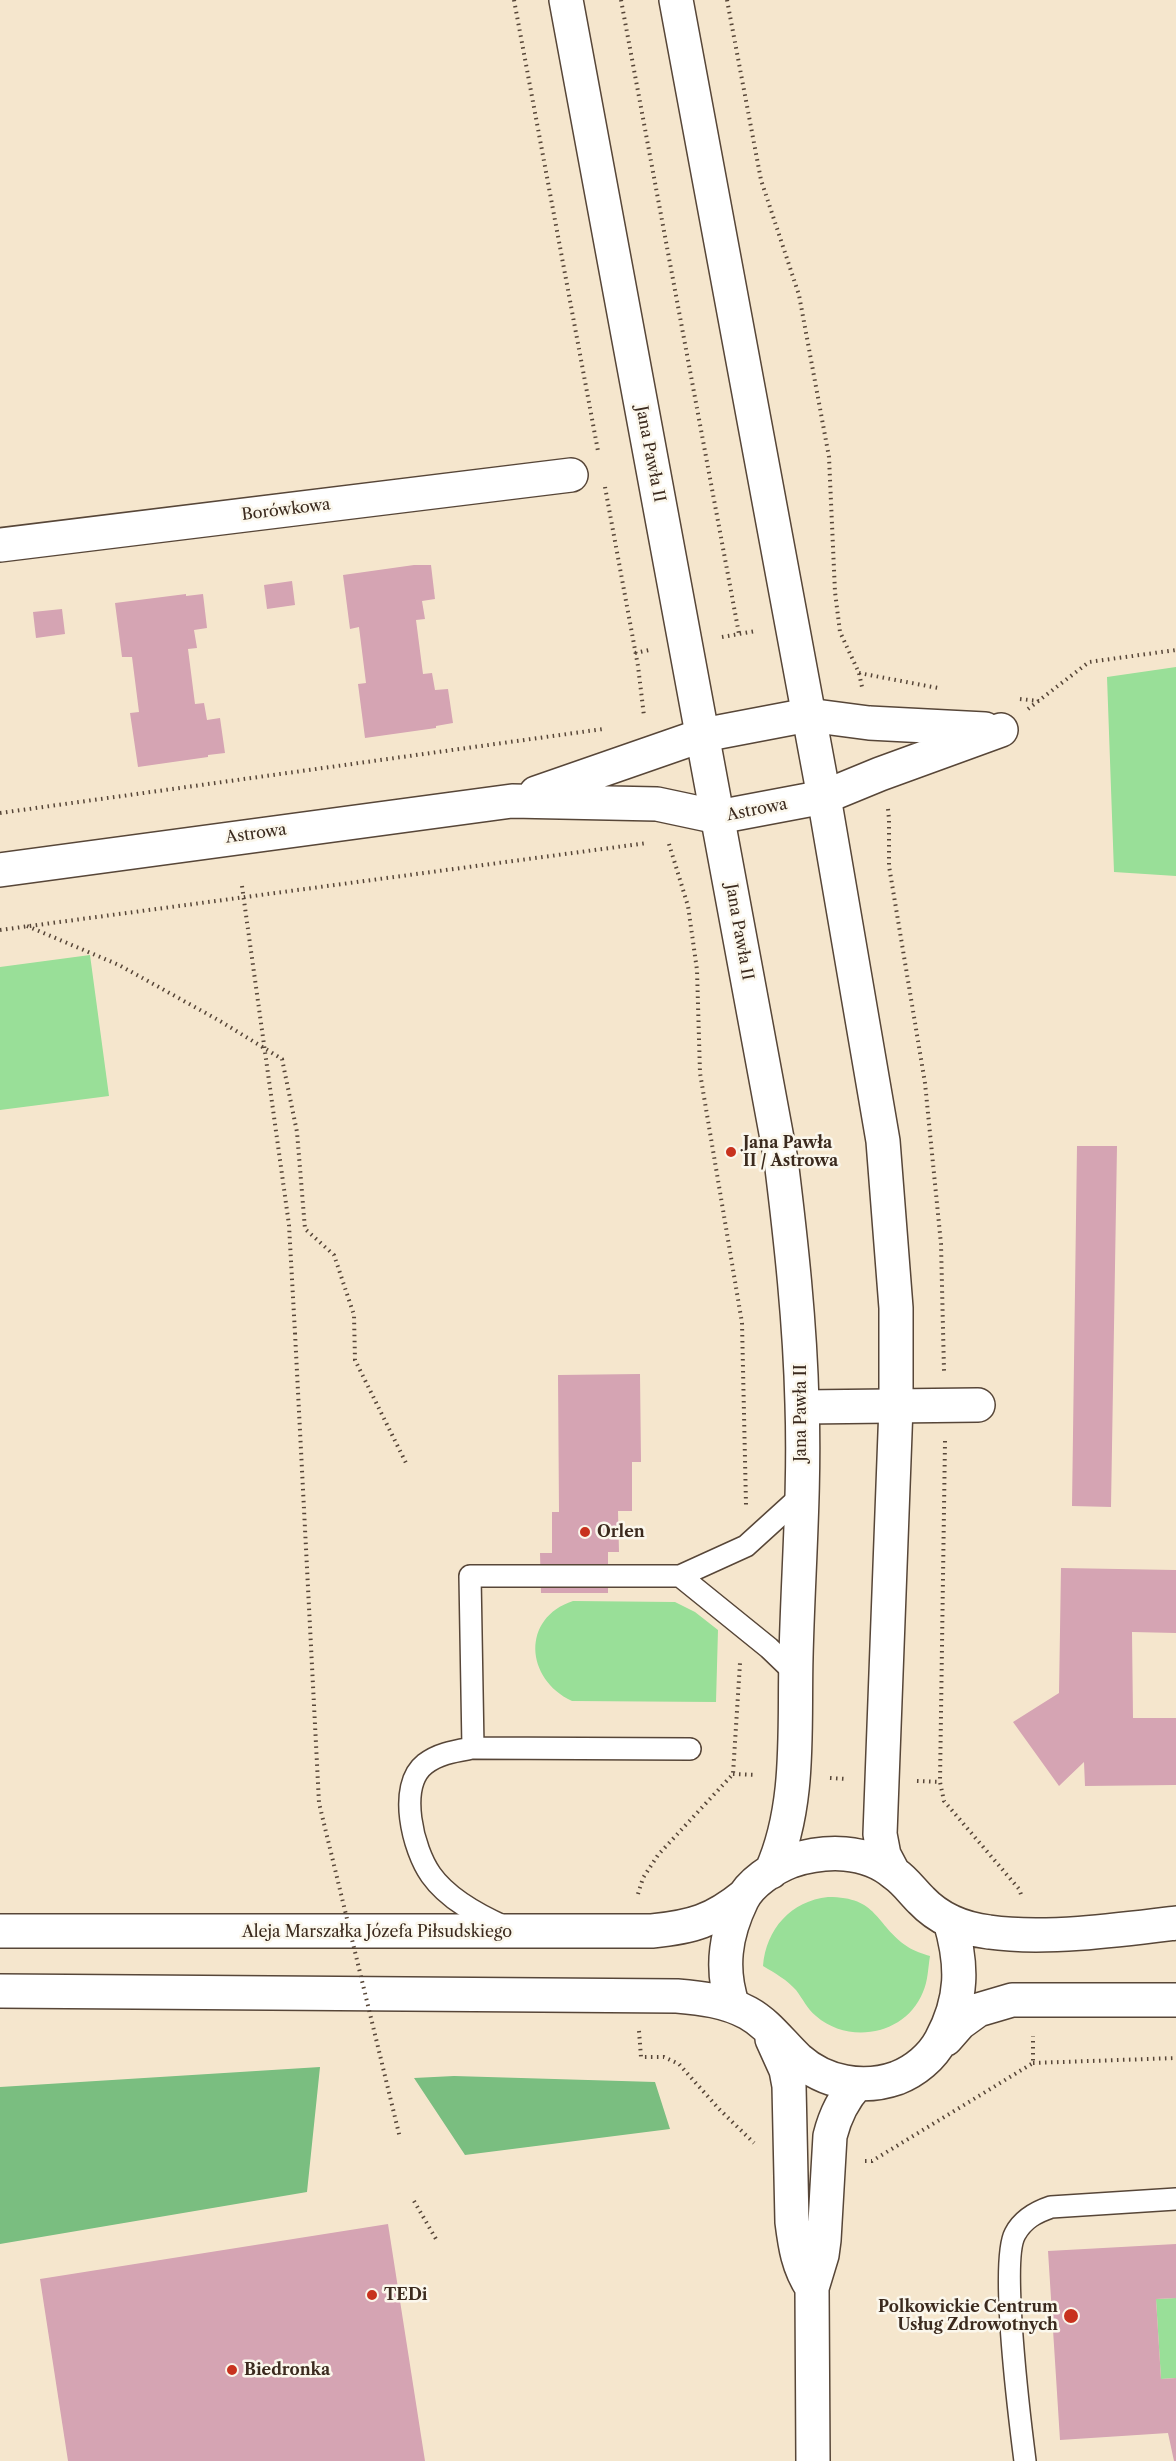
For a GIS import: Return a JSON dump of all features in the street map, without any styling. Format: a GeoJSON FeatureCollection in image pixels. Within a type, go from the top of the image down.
{"type":"FeatureCollection","features":[{"type":"Feature","properties":{"kind":"street","name":"Jana Pawła II"},"geometry":{"type":"LineString","coordinates":[[566,0],[781,1160],[792,1248],[800,1346],[802,1407],[792,1776],[786,1826],[780,1851],[771,1872]]}},
{"type":"Feature","properties":{"kind":"street"},"geometry":{"type":"LineString","coordinates":[[676,0],[790,624],[824,797],[883,1140],[896,1308],[896,1406],[880,1834],[884,1855],[893,1872],[929,1908],[950,1921],[990,1932],[1030,1935],[1176,1923]]}},
{"type":"Feature","properties":{"kind":"street","name":"Borówkowa"},"geometry":{"type":"LineString","coordinates":[[0,545],[571,475]]}},
{"type":"Feature","properties":{"kind":"street","name":"Astrowa"},"geometry":{"type":"LineString","coordinates":[[512,801],[703,735],[808,715],[869,723],[1001,730]]}},
{"type":"Feature","properties":{"kind":"street","name":"Astrowa"},"geometry":{"type":"LineString","coordinates":[[0,870],[512,801],[657,804],[718,817],[824,797],[1001,730]]}},
{"type":"Feature","properties":{"kind":"street"},"geometry":{"type":"LineString","coordinates":[[802,1407],[978,1405]]}},
{"type":"Feature","properties":{"kind":"street"},"geometry":{"type":"LineString","coordinates":[[771,1872],[784,1864],[822,1853],[859,1856],[893,1872]]}},
{"type":"Feature","properties":{"kind":"street","name":"Aleja Marszałka Józefa Piłsudskiego"},"geometry":{"type":"LineString","coordinates":[[0,1930],[519,1933],[673,1929],[710,1920],[726,1910],[771,1872]]}},
{"type":"Feature","properties":{"kind":"street"},"geometry":{"type":"LineString","coordinates":[[733,2006],[726,1982],[726,1947],[729,1932],[745,1895]]}},
{"type":"Feature","properties":{"kind":"street"},"geometry":{"type":"LineString","coordinates":[[936,2049],[952,2020],[960,1982],[958,1958],[950,1921]]}},
{"type":"Feature","properties":{"kind":"street"},"geometry":{"type":"LineString","coordinates":[[0,1991],[660,1995],[696,1998],[733,2006],[764,2024],[799,2059],[816,2071],[840,2081],[857,2084],[885,2082],[902,2076],[918,2067],[960,2023],[978,2010],[1012,2000],[1176,2000]]}},
{"type":"Feature","properties":{"kind":"street"},"geometry":{"type":"LineString","coordinates":[[764,2024],[779,2053],[789,2086],[794,2244],[803,2274],[812,2288]]}},
{"type":"Feature","properties":{"kind":"street"},"geometry":{"type":"LineString","coordinates":[[813,2461],[812,2288],[824,2240],[830,2136],[838,2111],[847,2094],[857,2084]]}},
{"type":"Feature","properties":{"kind":"lane"},"geometry":{"type":"LineString","coordinates":[[472,1748],[470,1576],[680,1576],[746,1546],[801,1496]]}},
{"type":"Feature","properties":{"kind":"lane"},"geometry":{"type":"LineString","coordinates":[[680,1576],[769,1648],[795,1673]]}},
{"type":"Feature","properties":{"kind":"lane"},"geometry":{"type":"LineString","coordinates":[[519,1933],[489,1920],[457,1901],[431,1875],[415,1844],[410,1811],[411,1788],[424,1764],[447,1752],[472,1748],[690,1749]]}},
{"type":"Feature","properties":{"kind":"lane"},"geometry":{"type":"LineString","coordinates":[[1025,2461],[1010,2292],[1009,2252],[1015,2234],[1036,2212],[1051,2207],[1176,2199]]}},
{"type":"Feature","properties":{"kind":"path"},"geometry":{"type":"LineString","coordinates":[[621,0],[739,634]]}},
{"type":"Feature","properties":{"kind":"path"},"geometry":{"type":"LineString","coordinates":[[635,653],[838,615]]}},
{"type":"Feature","properties":{"kind":"path"},"geometry":{"type":"LineString","coordinates":[[1001,730],[1089,662],[1176,650]]}},
{"type":"Feature","properties":{"kind":"path"},"geometry":{"type":"LineString","coordinates":[[0,813],[610,728]]}},
{"type":"Feature","properties":{"kind":"path"},"geometry":{"type":"LineString","coordinates":[[0,930],[656,841]]}},
{"type":"Feature","properties":{"kind":"path"},"geometry":{"type":"LineString","coordinates":[[242,886],[289,1225],[319,1803],[400,2138]]}},
{"type":"Feature","properties":{"kind":"path"},"geometry":{"type":"LineString","coordinates":[[27,926],[119,965],[282,1059],[297,1132],[305,1229],[334,1255],[354,1315],[355,1360],[406,1465]]}},
{"type":"Feature","properties":{"kind":"path"},"geometry":{"type":"LineString","coordinates":[[740,1651],[733,1774],[940,1782],[945,1434]]}},
{"type":"Feature","properties":{"kind":"path"},"geometry":{"type":"LineString","coordinates":[[1033,2063],[1176,2058]]}},
{"type":"Feature","properties":{"kind":"path"},"geometry":{"type":"LineString","coordinates":[[414,2201],[436,2239]]}},
{"type":"Feature","properties":{"kind":"green space"},"geometry":{"type":"Polygon","coordinates":[[[1176,667],[1176,876],[1114,872],[1107,677],[1176,667]]]}},
{"type":"Feature","properties":{"kind":"green space"},"geometry":{"type":"Polygon","coordinates":[[[90,955],[109,1096],[0,1110],[0,967],[90,955]]]}},
{"type":"Feature","properties":{"kind":"green space"},"geometry":{"type":"Polygon","coordinates":[[[573,1601],[675,1602],[695,1612],[718,1630],[716,1702],[572,1701],[556,1691],[545,1678],[538,1664],[535,1649],[537,1634],[544,1621],[556,1609],[573,1601]]]}},
{"type":"Feature","properties":{"kind":"green space"},"geometry":{"type":"Polygon","coordinates":[[[828,1897],[845,1898],[867,1907],[908,1947],[930,1956],[925,1988],[915,2007],[904,2018],[890,2026],[876,2031],[860,2032],[844,2031],[829,2025],[813,2013],[789,1983],[763,1966],[769,1940],[783,1919],[803,1904],[828,1897]]]}},
{"type":"Feature","properties":{"kind":"green space"},"geometry":{"type":"Polygon","coordinates":[[[320,2067],[307,2192],[0,2244],[0,2087],[320,2067]]]}},
{"type":"Feature","properties":{"kind":"green space"},"geometry":{"type":"Polygon","coordinates":[[[454,2076],[655,2082],[670,2129],[465,2155],[414,2078],[454,2076]]]}},
{"type":"Feature","properties":{"kind":"green space"},"geometry":{"type":"Polygon","coordinates":[[[1176,2298],[1176,2378],[1161,2379],[1156,2299],[1176,2298]]]}},
{"type":"Feature","properties":{"kind":"building"},"geometry":{"type":"Polygon","coordinates":[[[414,565],[431,565],[435,599],[422,601],[425,619],[416,620],[423,674],[432,673],[435,690],[448,689],[453,723],[436,726],[436,728],[365,738],[358,684],[366,683],[359,627],[350,629],[343,575],[414,565]]]}},
{"type":"Feature","properties":{"kind":"building"},"geometry":{"type":"Polygon","coordinates":[[[292,581],[295,605],[267,609],[264,585],[292,581]]]}},
{"type":"Feature","properties":{"kind":"building"},"geometry":{"type":"Polygon","coordinates":[[[186,594],[186,596],[203,594],[207,628],[194,630],[197,648],[188,649],[195,704],[204,703],[207,720],[220,718],[225,753],[138,767],[130,713],[139,712],[132,657],[122,657],[115,603],[186,594]]]}},
{"type":"Feature","properties":{"kind":"building"},"geometry":{"type":"Polygon","coordinates":[[[62,609],[65,634],[36,638],[33,612],[62,609]]]}},
{"type":"Feature","properties":{"kind":"building"},"geometry":{"type":"Polygon","coordinates":[[[1077,1146],[1117,1146],[1111,1507],[1072,1506],[1077,1146]]]}},
{"type":"Feature","properties":{"kind":"building"},"geometry":{"type":"Polygon","coordinates":[[[640,1374],[641,1462],[632,1462],[632,1511],[618,1511],[619,1552],[608,1552],[608,1593],[541,1593],[540,1553],[552,1553],[552,1512],[559,1512],[558,1375],[640,1374]]]}},
{"type":"Feature","properties":{"kind":"building"},"geometry":{"type":"Polygon","coordinates":[[[1061,1568],[1176,1570],[1176,1633],[1132,1632],[1133,1718],[1176,1718],[1176,1785],[1085,1786],[1084,1762],[1059,1786],[1013,1722],[1059,1693],[1061,1568]]]}},
{"type":"Feature","properties":{"kind":"building","name":"Biedronka"},"geometry":{"type":"Polygon","coordinates":[[[388,2224],[425,2461],[68,2461],[40,2279],[388,2224]]]}},
{"type":"Feature","properties":{"kind":"building"},"geometry":{"type":"Polygon","coordinates":[[[1176,2244],[1176,2298],[1156,2299],[1161,2379],[1176,2378],[1176,2461],[1174,2461],[1168,2433],[1060,2440],[1048,2251],[1176,2244]]]}},
{"type":"Feature","properties":{"kind":"place","name":"Jana Pawła II / Astrowa"},"geometry":{"type":"Point","coordinates":[731,1152]}},
{"type":"Feature","properties":{"kind":"place","name":"Orlen"},"geometry":{"type":"Point","coordinates":[585,1532]}},
{"type":"Feature","properties":{"kind":"place","name":"TEDi"},"geometry":{"type":"Point","coordinates":[372,2295]}},
{"type":"Feature","properties":{"kind":"place","name":"Polkowickie Centrum Usług Zdrowotnych"},"geometry":{"type":"Point","coordinates":[1071,2316]}},
{"type":"Feature","properties":{"kind":"place","name":"Biedronka"},"geometry":{"type":"Point","coordinates":[232,2370]}}]}
